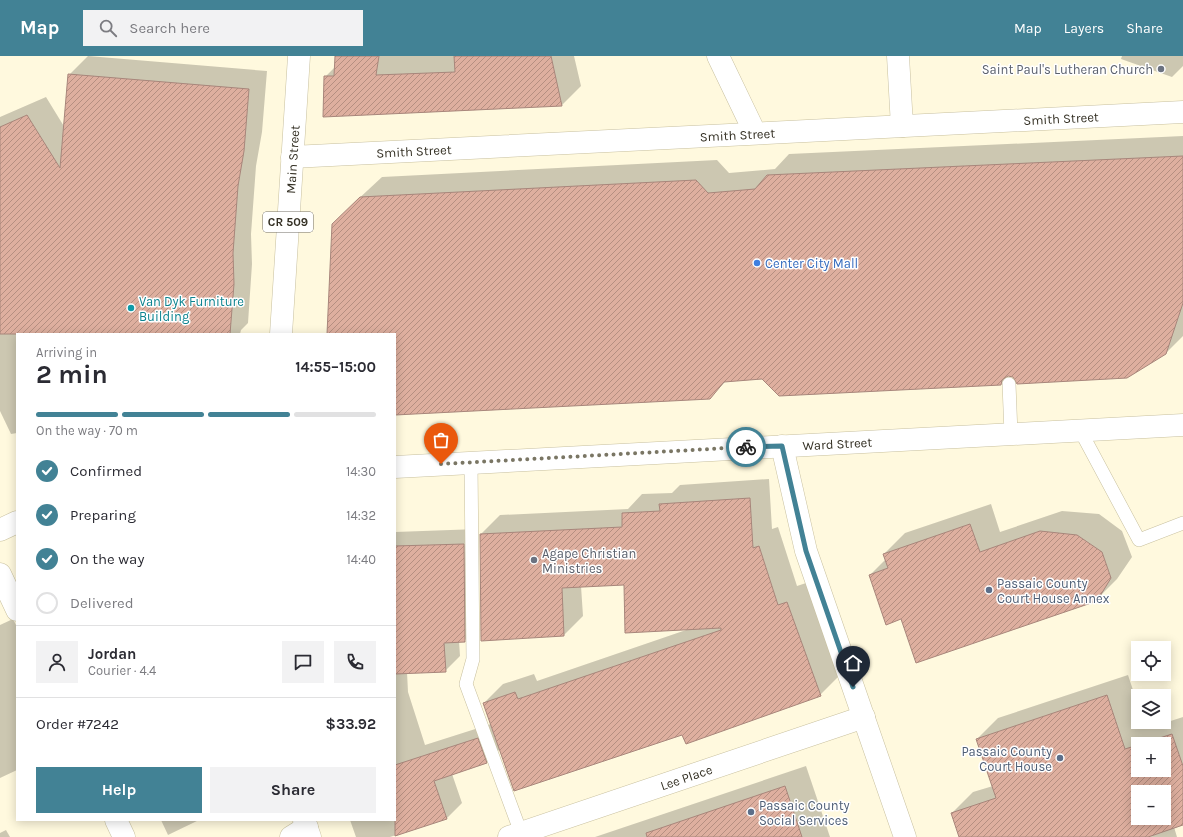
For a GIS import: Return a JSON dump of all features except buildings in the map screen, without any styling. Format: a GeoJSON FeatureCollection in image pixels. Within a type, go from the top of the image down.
{"type":"FeatureCollection","features":[{"type":"Feature","properties":{"kind":"street","name":"Main Street"},"geometry":{"type":"LineString","coordinates":[[281,333],[299,56]]}},
{"type":"Feature","properties":{"kind":"street"},"geometry":{"type":"LineString","coordinates":[[718,56],[755,133]]}},
{"type":"Feature","properties":{"kind":"street"},"geometry":{"type":"LineString","coordinates":[[898,56],[902,126]]}},
{"type":"Feature","properties":{"kind":"street","name":"Smith Street"},"geometry":{"type":"LineString","coordinates":[[292,158],[1183,112]]}},
{"type":"Feature","properties":{"kind":"street","name":"Ward Street"},"geometry":{"type":"LineString","coordinates":[[396,467],[1183,425]]}},
{"type":"Feature","properties":{"kind":"street"},"geometry":{"type":"LineString","coordinates":[[782,446],[806,551],[905,837]]}},
{"type":"Feature","properties":{"kind":"street"},"geometry":{"type":"LineString","coordinates":[[0,530],[16,522]]}},
{"type":"Feature","properties":{"kind":"street"},"geometry":{"type":"LineString","coordinates":[[0,574],[16,608]]}},
{"type":"Feature","properties":{"kind":"street","name":"Lee Place"},"geometry":{"type":"LineString","coordinates":[[515,835],[864,717]]}},
{"type":"Feature","properties":{"kind":"street"},"geometry":{"type":"LineString","coordinates":[[116,821],[124,837]]}},
{"type":"Feature","properties":{"kind":"lane"},"geometry":{"type":"LineString","coordinates":[[1009,384],[1011,434]]}},
{"type":"Feature","properties":{"kind":"lane"},"geometry":{"type":"LineString","coordinates":[[1080,430],[1139,540],[1183,523]]}},
{"type":"Feature","properties":{"kind":"lane"},"geometry":{"type":"LineString","coordinates":[[471,462],[473,659],[466,684],[515,835]]}},
{"type":"Feature","properties":{"kind":"way so far"},"geometry":{"type":"LineString","coordinates":[[441,464],[746,447]]}},
{"type":"Feature","properties":{"kind":"place","name":"Saint Paul's Lutheran Church"},"geometry":{"type":"Point","coordinates":[1161,69]}},
{"type":"Feature","properties":{"kind":"place","name":"Center City Mall"},"geometry":{"type":"Point","coordinates":[757,263]}},
{"type":"Feature","properties":{"kind":"place","name":"Van Dyk Furniture Building"},"geometry":{"type":"Point","coordinates":[131,308]}},
{"type":"Feature","properties":{"kind":"place","name":"Agape Christian Ministries"},"geometry":{"type":"Point","coordinates":[534,560]}},
{"type":"Feature","properties":{"kind":"place","name":"Passaic County Court House Annex"},"geometry":{"type":"Point","coordinates":[989,590]}},
{"type":"Feature","properties":{"kind":"place","name":"Passaic County Court House"},"geometry":{"type":"Point","coordinates":[1060,758]}},
{"type":"Feature","properties":{"kind":"place","name":"Passaic County Social Services"},"geometry":{"type":"Point","coordinates":[751,812]}},
{"type":"Feature","properties":{"kind":"route"},"geometry":{"type":"LineString","coordinates":[[746,447],[782,446],[806,551],[853,687]]}}]}
